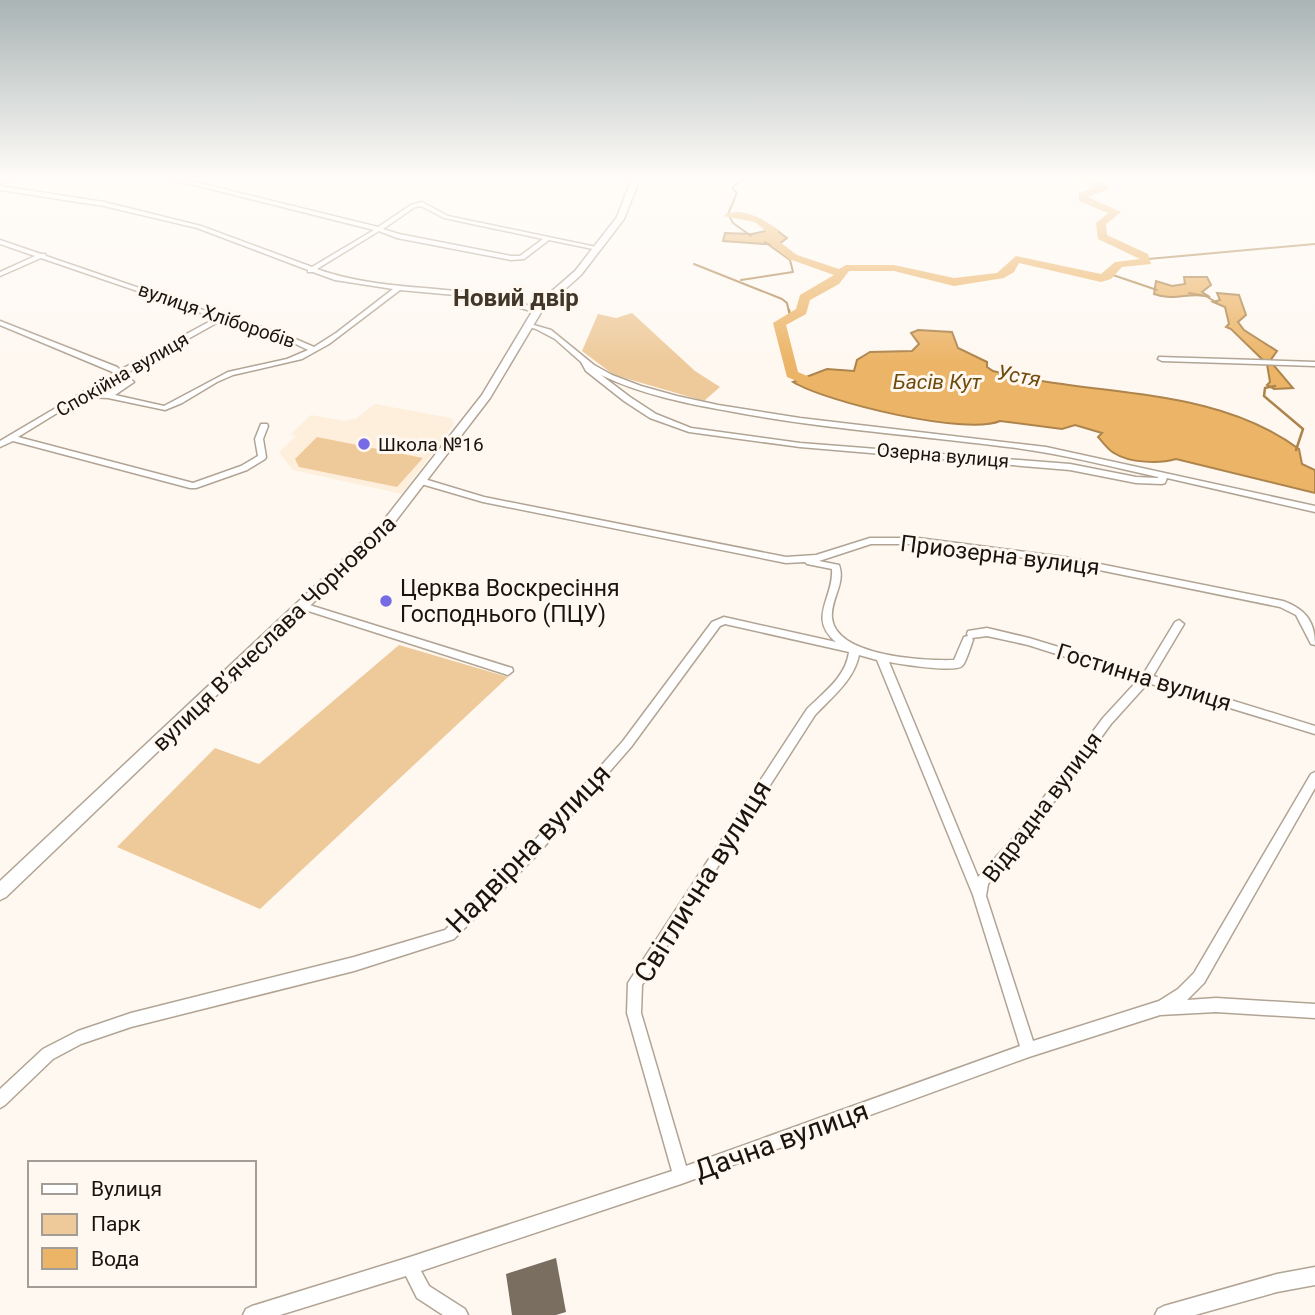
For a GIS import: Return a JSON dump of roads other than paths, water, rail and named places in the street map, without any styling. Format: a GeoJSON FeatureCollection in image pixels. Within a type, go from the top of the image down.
{"type":"FeatureCollection","features":[{"type":"Feature","properties":{"kind":"main road","name":"вулиця Вʼячеслава Чорновола"},"geometry":{"type":"LineString","coordinates":[[0,892],[384,528],[486,396],[536,311],[578,273],[604,239]]}},
{"type":"Feature","properties":{"kind":"street"},"geometry":{"type":"LineString","coordinates":[[230,239],[310,271],[399,288],[489,296],[536,311]]}},
{"type":"Feature","properties":{"kind":"street"},"geometry":{"type":"LineString","coordinates":[[310,271],[362,239]]}},
{"type":"Feature","properties":{"kind":"street"},"geometry":{"type":"LineString","coordinates":[[414,239],[511,258],[522,258],[544,239]]}},
{"type":"Feature","properties":{"kind":"street"},"geometry":{"type":"LineString","coordinates":[[558,239],[598,248]]}},
{"type":"Feature","properties":{"kind":"street","name":"вулиця Хліборобів"},"geometry":{"type":"LineString","coordinates":[[0,242],[277,333],[314,350]]}},
{"type":"Feature","properties":{"kind":"street"},"geometry":{"type":"LineString","coordinates":[[0,274],[43,255]]}},
{"type":"Feature","properties":{"kind":"street","name":"Спокійна вулиця"},"geometry":{"type":"LineString","coordinates":[[108,396],[165,408],[223,375],[296,358],[314,350],[347,329],[368,308],[399,288]]}},
{"type":"Feature","properties":{"kind":"street","name":"Спокійна вулиця"},"geometry":{"type":"LineString","coordinates":[[0,445],[222,317]]}},
{"type":"Feature","properties":{"kind":"street"},"geometry":{"type":"LineString","coordinates":[[0,323],[120,374],[130,382],[108,396],[87,396],[76,400]]}},
{"type":"Feature","properties":{"kind":"street"},"geometry":{"type":"LineString","coordinates":[[527,325],[537,326],[556,336],[602,373],[643,387],[753,415],[1009,444],[1163,475]]}},
{"type":"Feature","properties":{"kind":"street"},"geometry":{"type":"LineString","coordinates":[[1162,359],[1315,363]]}},
{"type":"Feature","properties":{"kind":"street","name":"Озерна вулиця"},"geometry":{"type":"LineString","coordinates":[[583,360],[589,369],[627,399],[653,416],[688,430],[800,445],[1059,466],[1136,480],[1162,481],[1163,475],[1315,509]]}},
{"type":"Feature","properties":{"kind":"street","name":"Спокійна вулиця"},"geometry":{"type":"LineString","coordinates":[[12,438],[193,486],[243,468],[262,457],[259,439],[264,426]]}},
{"type":"Feature","properties":{"kind":"street","name":"Приозерна вулиця"},"geometry":{"type":"LineString","coordinates":[[422,481],[484,499],[786,560],[817,558],[870,541],[918,541],[1051,558],[1283,604],[1300,612],[1315,641]]}},
{"type":"Feature","properties":{"kind":"street","name":"Гостинна вулиця"},"geometry":{"type":"LineString","coordinates":[[786,560],[836,567],[837,580],[829,604],[829,626],[854,650],[881,657],[958,664],[970,637],[977,631],[1006,636],[1315,730]]}},
{"type":"Feature","properties":{"kind":"street"},"geometry":{"type":"LineString","coordinates":[[303,606],[508,671]]}},
{"type":"Feature","properties":{"kind":"street","name":"Надвірна вулиця"},"geometry":{"type":"LineString","coordinates":[[0,1100],[48,1054],[78,1038],[131,1020],[354,964],[449,935],[533,851],[628,744],[716,624],[724,620],[854,650]]}},
{"type":"Feature","properties":{"kind":"street","name":"Відрадна вулиця"},"geometry":{"type":"LineString","coordinates":[[1029,1049],[979,895],[982,882],[1019,840],[1107,722],[1147,677],[1178,624]]}},
{"type":"Feature","properties":{"kind":"street","name":"Світлична вулиця"},"geometry":{"type":"LineString","coordinates":[[681,1176],[634,1013],[635,983],[811,712],[847,673],[854,660],[854,650]]}},
{"type":"Feature","properties":{"kind":"street"},"geometry":{"type":"LineString","coordinates":[[881,657],[979,895]]}},
{"type":"Feature","properties":{"kind":"street"},"geometry":{"type":"LineString","coordinates":[[1160,1008],[1183,994],[1199,978],[1315,777]]}},
{"type":"Feature","properties":{"kind":"street","name":"Дачна вулиця"},"geometry":{"type":"LineString","coordinates":[[252,1315],[681,1176],[1029,1049],[1160,1008],[1216,1005],[1315,1011]]}},
{"type":"Feature","properties":{"kind":"street"},"geometry":{"type":"LineString","coordinates":[[410,1266],[423,1292],[460,1315]]}},
{"type":"Feature","properties":{"kind":"street"},"geometry":{"type":"LineString","coordinates":[[1164,1315],[1277,1283],[1315,1276]]}},
{"type":"Feature","properties":{"kind":"water"},"geometry":{"type":"Polygon","coordinates":[[[723,239],[785,239],[778,245],[723,239]]]}},
{"type":"Feature","properties":{"kind":"water"},"geometry":{"type":"Polygon","coordinates":[[[1184,277],[1207,277],[1211,285],[1202,292],[1210,297],[1169,297],[1154,294],[1156,281],[1172,286],[1185,284],[1184,277]]]}},
{"type":"Feature","properties":{"kind":"water"},"geometry":{"type":"Polygon","coordinates":[[[1217,293],[1239,295],[1246,315],[1238,322],[1244,330],[1277,351],[1270,361],[1293,388],[1274,389],[1267,385],[1270,382],[1267,364],[1226,327],[1229,324],[1225,307],[1213,302],[1220,300],[1217,293]]]}},
{"type":"Feature","properties":{"kind":"water","name":"Басів Кут"},"geometry":{"type":"Polygon","coordinates":[[[918,330],[952,332],[958,348],[987,362],[987,367],[993,371],[1190,403],[1228,413],[1265,428],[1299,449],[1302,464],[1315,470],[1315,493],[1176,459],[1153,462],[1128,459],[1108,448],[1098,437],[1102,433],[1075,425],[1062,429],[1000,421],[958,424],[928,421],[834,399],[793,382],[827,369],[854,371],[857,360],[870,352],[912,351],[919,344],[911,333],[918,330]]]}},
{"type":"Feature","properties":{"kind":"waterway"},"geometry":{"type":"LineString","coordinates":[[771,239],[784,252],[841,273]]}},
{"type":"Feature","properties":{"kind":"waterway","name":"Устя"},"geometry":{"type":"LineString","coordinates":[[825,389],[792,374],[779,323],[802,311],[804,298],[835,281],[846,268],[894,268],[954,282],[1000,276],[1010,270],[1016,259],[1101,278],[1107,277],[1119,264],[1147,262],[1144,256],[1107,239]]}},
{"type":"Feature","properties":{"kind":"waterway"},"geometry":{"type":"LineString","coordinates":[[741,280],[793,272],[790,260],[765,242]]}},
{"type":"Feature","properties":{"kind":"waterway"},"geometry":{"type":"LineString","coordinates":[[1148,259],[1315,244]]}},
{"type":"Feature","properties":{"kind":"waterway"},"geometry":{"type":"LineString","coordinates":[[694,264],[782,299],[787,303],[789,312]]}},
{"type":"Feature","properties":{"kind":"waterway"},"geometry":{"type":"LineString","coordinates":[[1110,274],[1157,290]]}},
{"type":"Feature","properties":{"kind":"waterway"},"geometry":{"type":"LineString","coordinates":[[1189,293],[1206,296],[1217,303]]}},
{"type":"Feature","properties":{"kind":"waterway"},"geometry":{"type":"LineString","coordinates":[[789,310],[790,316]]}},
{"type":"Feature","properties":{"kind":"waterway"},"geometry":{"type":"LineString","coordinates":[[1275,386],[1265,388],[1264,396],[1303,429],[1296,450]]}},
{"type":"Feature","properties":{"kind":"place","name":"Школа №16"},"geometry":{"type":"Point","coordinates":[364,444]}},
{"type":"Feature","properties":{"kind":"place","name":"Церква Воскресіння Господнього (ПЦУ)"},"geometry":{"type":"Point","coordinates":[386,601]}},
{"type":"Feature","properties":{"kind":"district","name":"Новий двір"},"geometry":{"type":"Point","coordinates":[516,298]}}]}
